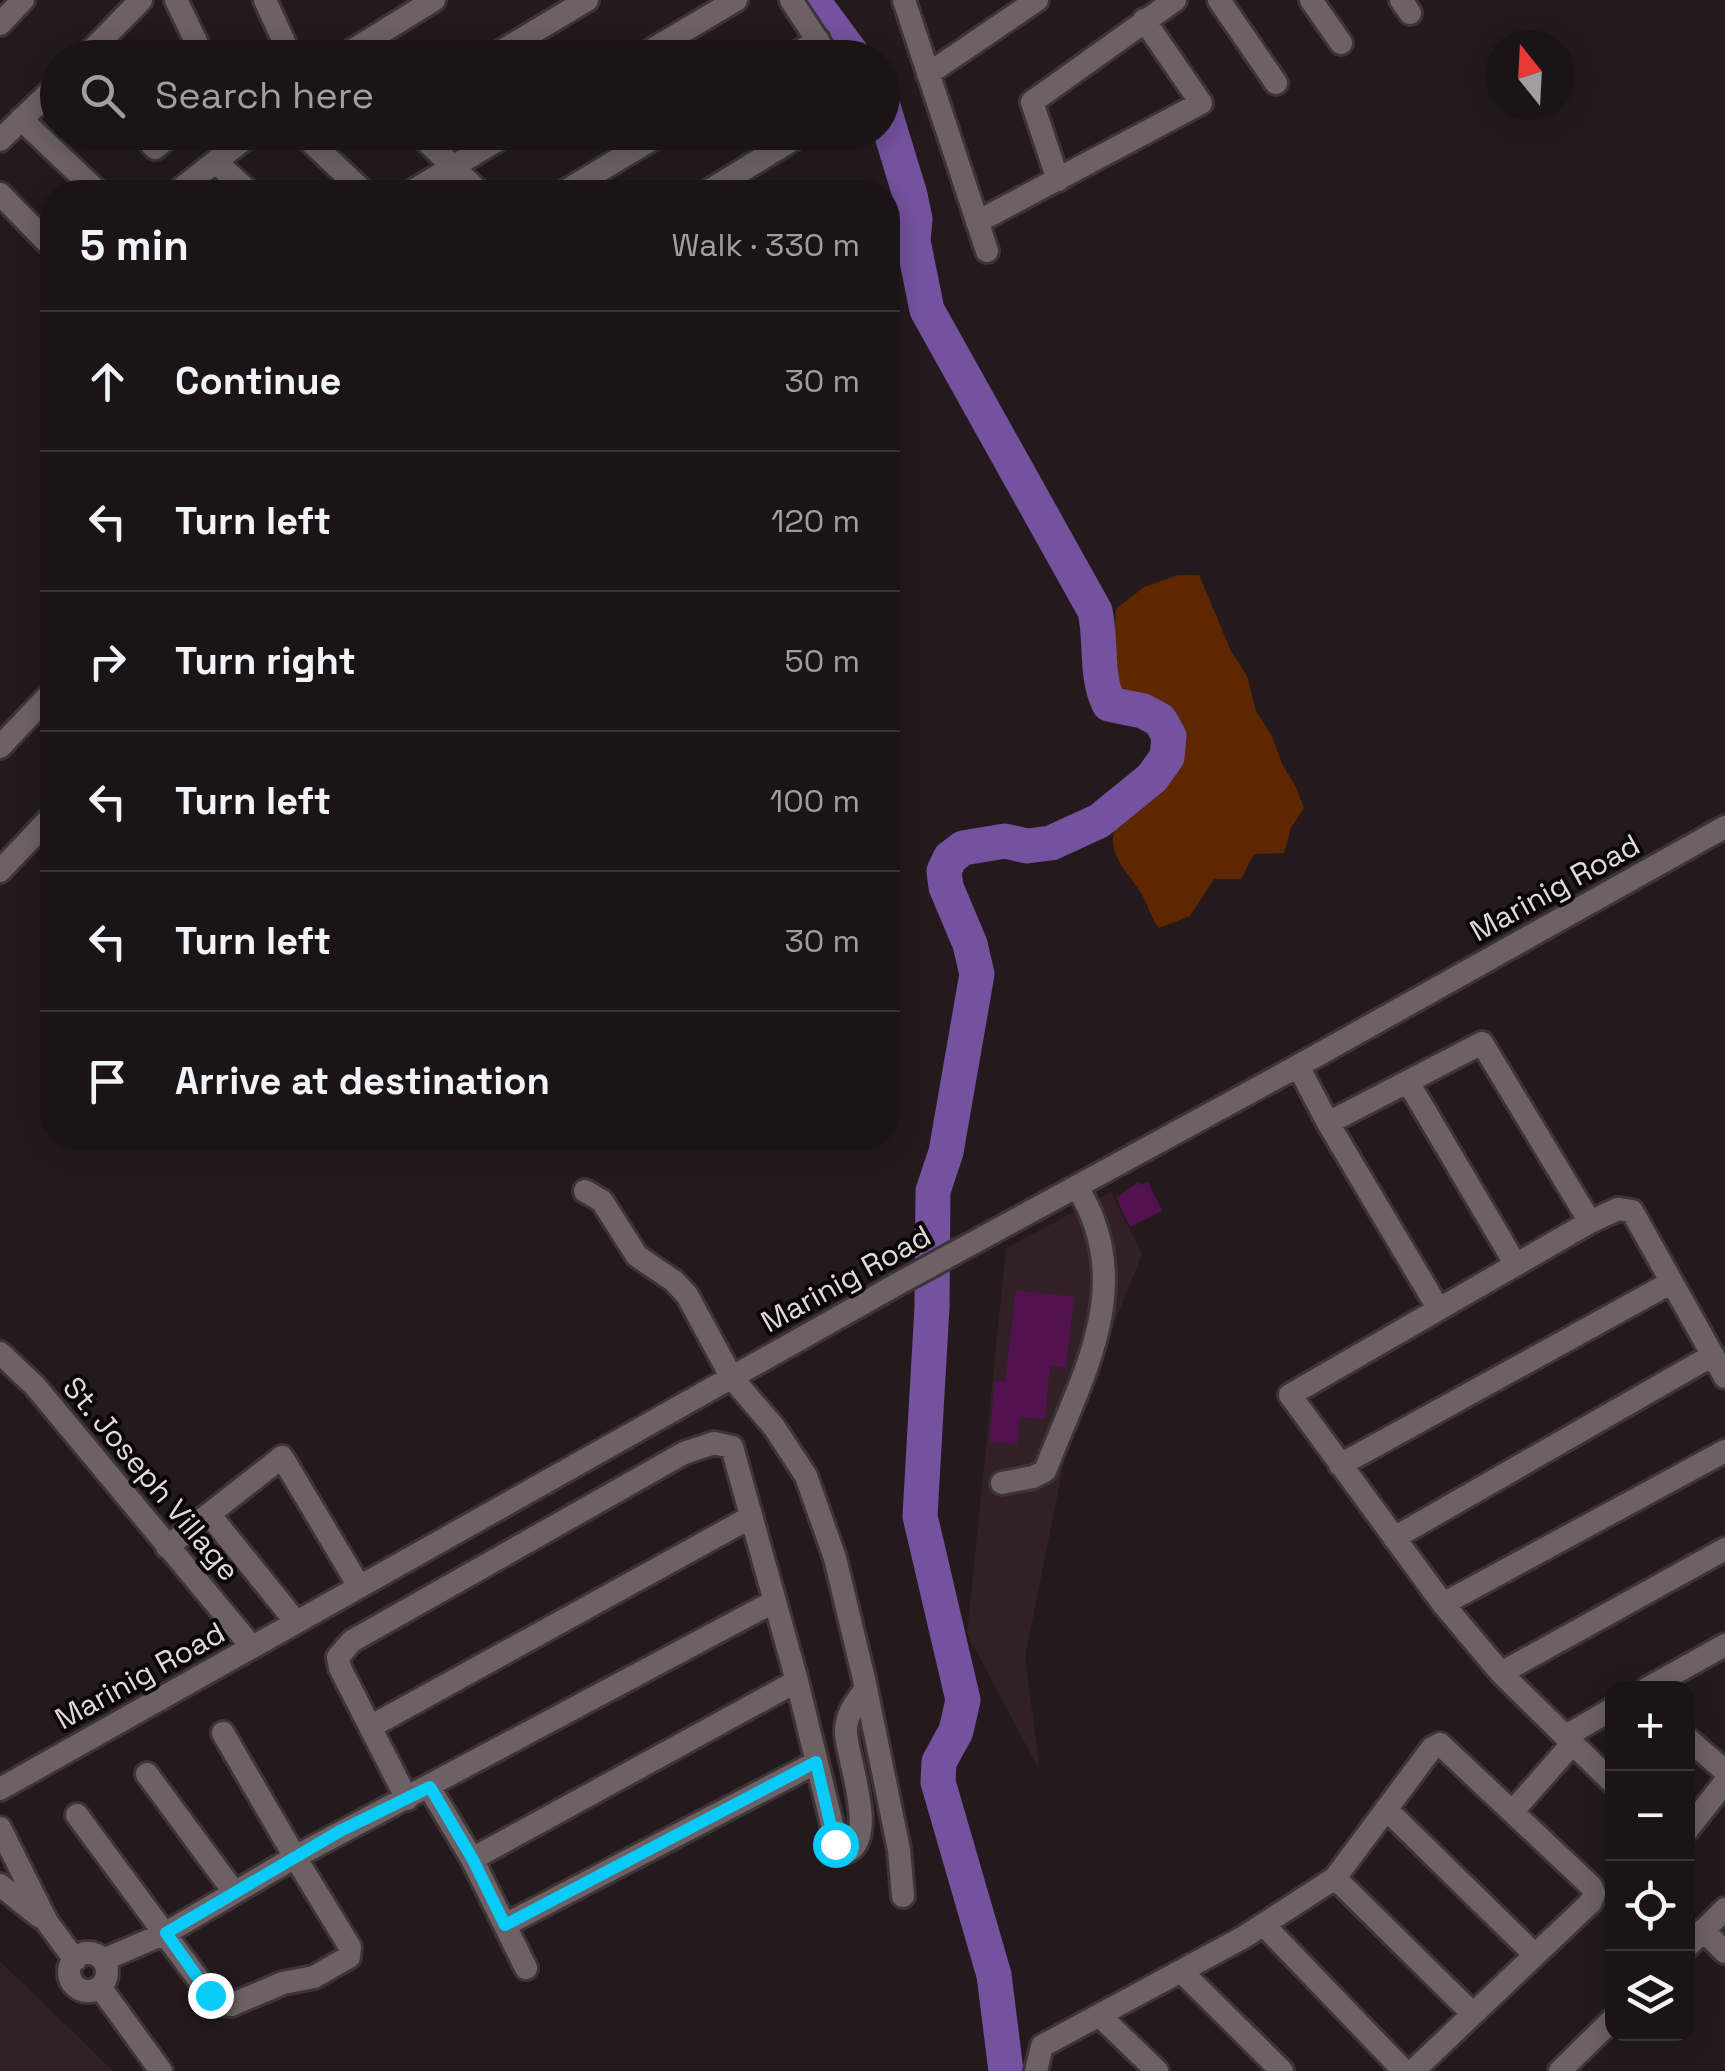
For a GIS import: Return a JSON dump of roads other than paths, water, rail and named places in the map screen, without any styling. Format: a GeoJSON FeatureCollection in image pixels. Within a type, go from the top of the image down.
{"type":"FeatureCollection","features":[{"type":"Feature","properties":{"kind":"street"},"geometry":{"type":"LineString","coordinates":[[0,24],[24,0]]}},
{"type":"Feature","properties":{"kind":"street"},"geometry":{"type":"LineString","coordinates":[[102,40],[141,0]]}},
{"type":"Feature","properties":{"kind":"street"},"geometry":{"type":"LineString","coordinates":[[176,0],[195,40]]}},
{"type":"Feature","properties":{"kind":"street"},"geometry":{"type":"LineString","coordinates":[[265,0],[283,40]]}},
{"type":"Feature","properties":{"kind":"street"},"geometry":{"type":"LineString","coordinates":[[369,40],[434,0]]}},
{"type":"Feature","properties":{"kind":"street"},"geometry":{"type":"LineString","coordinates":[[520,40],[586,0]]}},
{"type":"Feature","properties":{"kind":"street"},"geometry":{"type":"LineString","coordinates":[[668,40],[736,0]]}},
{"type":"Feature","properties":{"kind":"street"},"geometry":{"type":"LineString","coordinates":[[791,0],[817,40]]}},
{"type":"Feature","properties":{"kind":"street"},"geometry":{"type":"LineString","coordinates":[[904,0],[987,251]]}},
{"type":"Feature","properties":{"kind":"street"},"geometry":{"type":"LineString","coordinates":[[928,74],[1038,0]]}},
{"type":"Feature","properties":{"kind":"street"},"geometry":{"type":"LineString","coordinates":[[1058,180],[1032,102],[1175,0]]}},
{"type":"Feature","properties":{"kind":"street"},"geometry":{"type":"LineString","coordinates":[[1218,0],[1276,84]]}},
{"type":"Feature","properties":{"kind":"street"},"geometry":{"type":"LineString","coordinates":[[1311,0],[1341,43]]}},
{"type":"Feature","properties":{"kind":"street"},"geometry":{"type":"LineString","coordinates":[[977,222],[1200,102],[1144,20]]}},
{"type":"Feature","properties":{"kind":"street"},"geometry":{"type":"LineString","coordinates":[[0,140],[40,101]]}},
{"type":"Feature","properties":{"kind":"street"},"geometry":{"type":"LineString","coordinates":[[21,119],[40,137]]}},
{"type":"Feature","properties":{"kind":"street"},"geometry":{"type":"LineString","coordinates":[[54,150],[85,180]]}},
{"type":"Feature","properties":{"kind":"street"},"geometry":{"type":"LineString","coordinates":[[193,180],[231,150]]}},
{"type":"Feature","properties":{"kind":"street"},"geometry":{"type":"LineString","coordinates":[[319,150],[351,180]]}},
{"type":"Feature","properties":{"kind":"street"},"geometry":{"type":"LineString","coordinates":[[434,150],[466,180]]}},
{"type":"Feature","properties":{"kind":"street"},"geometry":{"type":"LineString","coordinates":[[432,180],[482,150]]}},
{"type":"Feature","properties":{"kind":"street"},"geometry":{"type":"LineString","coordinates":[[584,180],[634,150]]}},
{"type":"Feature","properties":{"kind":"street"},"geometry":{"type":"LineString","coordinates":[[727,180],[776,150]]}},
{"type":"Feature","properties":{"kind":"street"},"geometry":{"type":"LineString","coordinates":[[216,162],[236,180]]}},
{"type":"Feature","properties":{"kind":"street"},"geometry":{"type":"LineString","coordinates":[[0,194],[40,234]]}},
{"type":"Feature","properties":{"kind":"street"},"geometry":{"type":"LineString","coordinates":[[0,747],[40,705]]}},
{"type":"Feature","properties":{"kind":"street","name":"Marinig Road"},"geometry":{"type":"LineString","coordinates":[[0,1789],[1725,827]]}},
{"type":"Feature","properties":{"kind":"street"},"geometry":{"type":"LineString","coordinates":[[0,871],[40,829]]}},
{"type":"Feature","properties":{"kind":"street"},"geometry":{"type":"LineString","coordinates":[[1328,1123],[1482,1043],[1590,1222]]}},
{"type":"Feature","properties":{"kind":"street"},"geometry":{"type":"LineString","coordinates":[[1298,1066],[1438,1308]]}},
{"type":"Feature","properties":{"kind":"street"},"geometry":{"type":"LineString","coordinates":[[1408,1082],[1516,1264]]}},
{"type":"Feature","properties":{"kind":"street"},"geometry":{"type":"LineString","coordinates":[[1002,1483],[1033,1477],[1046,1470],[1104,1316],[1106,1275],[1096,1226],[1076,1187]]}},
{"type":"Feature","properties":{"kind":"street"},"geometry":{"type":"LineString","coordinates":[[586,1191],[602,1201],[637,1256],[687,1295],[732,1378],[774,1427],[806,1476],[836,1558],[899,1850],[903,1896]]}},
{"type":"Feature","properties":{"kind":"street"},"geometry":{"type":"LineString","coordinates":[[1605,1775],[1501,1674],[1442,1604],[1290,1395],[1618,1209],[1632,1211],[1725,1377]]}},
{"type":"Feature","properties":{"kind":"street"},"geometry":{"type":"LineString","coordinates":[[1340,1465],[1672,1282]]}},
{"type":"Feature","properties":{"kind":"street","name":"St. Joseph Village"},"geometry":{"type":"LineString","coordinates":[[0,1353],[35,1386],[252,1647]]}},
{"type":"Feature","properties":{"kind":"street"},"geometry":{"type":"LineString","coordinates":[[1394,1538],[1712,1355]]}},
{"type":"Feature","properties":{"kind":"street"},"geometry":{"type":"LineString","coordinates":[[408,1798],[340,1668],[338,1656],[352,1641],[684,1453],[714,1443],[732,1447],[797,1680],[839,1853],[847,1852],[860,1838],[859,1797],[846,1732],[848,1716],[864,1690]]}},
{"type":"Feature","properties":{"kind":"street"},"geometry":{"type":"LineString","coordinates":[[1442,1604],[1725,1451]]}},
{"type":"Feature","properties":{"kind":"street"},"geometry":{"type":"LineString","coordinates":[[167,1547],[282,1457],[359,1586]]}},
{"type":"Feature","properties":{"kind":"street"},"geometry":{"type":"LineString","coordinates":[[209,1514],[296,1622]]}},
{"type":"Feature","properties":{"kind":"street"},"geometry":{"type":"LineString","coordinates":[[370,1726],[751,1518]]}},
{"type":"Feature","properties":{"kind":"street"},"geometry":{"type":"LineString","coordinates":[[1501,1674],[1725,1549]]}},
{"type":"Feature","properties":{"kind":"street"},"geometry":{"type":"LineString","coordinates":[[102,1960],[166,1933],[340,1831],[430,1787],[774,1601]]}},
{"type":"Feature","properties":{"kind":"street"},"geometry":{"type":"LineString","coordinates":[[1661,1681],[1725,1645]]}},
{"type":"Feature","properties":{"kind":"street"},"geometry":{"type":"LineString","coordinates":[[472,1858],[797,1680]]}},
{"type":"Feature","properties":{"kind":"street"},"geometry":{"type":"LineString","coordinates":[[1514,1810],[1569,1740],[1605,1714]]}},
{"type":"Feature","properties":{"kind":"street"},"geometry":{"type":"LineString","coordinates":[[76,1815],[210,1995],[220,2003],[231,2005],[335,1967],[349,1957],[350,1946],[223,1733]]}},
{"type":"Feature","properties":{"kind":"street"},"geometry":{"type":"LineString","coordinates":[[1036,2071],[1042,2046],[1264,1925],[1335,1878],[1432,1748],[1440,1744],[1514,1810],[1591,1886],[1594,1894],[1591,1902],[1413,2071]]}},
{"type":"Feature","properties":{"kind":"street"},"geometry":{"type":"LineString","coordinates":[[1695,1745],[1725,1771]]}},
{"type":"Feature","properties":{"kind":"street"},"geometry":{"type":"LineString","coordinates":[[505,1925],[816,1762]]}},
{"type":"Feature","properties":{"kind":"street"},"geometry":{"type":"LineString","coordinates":[[147,1774],[234,1892]]}},
{"type":"Feature","properties":{"kind":"street"},"geometry":{"type":"LineString","coordinates":[[1695,1819],[1725,1782]]}},
{"type":"Feature","properties":{"kind":"street"},"geometry":{"type":"LineString","coordinates":[[430,1787],[472,1858],[526,1968]]}},
{"type":"Feature","properties":{"kind":"street"},"geometry":{"type":"LineString","coordinates":[[1386,1809],[1535,1955]]}},
{"type":"Feature","properties":{"kind":"street"},"geometry":{"type":"LineString","coordinates":[[0,1828],[47,1922],[75,1960]]}},
{"type":"Feature","properties":{"kind":"street"},"geometry":{"type":"LineString","coordinates":[[1335,1878],[1472,2013]]}},
{"type":"Feature","properties":{"kind":"street"},"geometry":{"type":"LineString","coordinates":[[0,1885],[47,1922]]}},
{"type":"Feature","properties":{"kind":"street"},"geometry":{"type":"LineString","coordinates":[[1725,1909],[1696,1938],[1725,1952]]}},
{"type":"Feature","properties":{"kind":"street"},"geometry":{"type":"LineString","coordinates":[[1264,1925],[1404,2071]]}},
{"type":"Feature","properties":{"kind":"street"},"geometry":{"type":"LineString","coordinates":[[92,1954],[102,1960],[107,1971],[100,1987],[82,1990],[73,1983],[70,1971],[75,1960],[92,1954]]}},
{"type":"Feature","properties":{"kind":"street"},"geometry":{"type":"LineString","coordinates":[[1181,1971],[1282,2071]]}},
{"type":"Feature","properties":{"kind":"street"},"geometry":{"type":"LineString","coordinates":[[100,1987],[161,2071]]}},
{"type":"Feature","properties":{"kind":"street"},"geometry":{"type":"LineString","coordinates":[[1100,2016],[1157,2071]]}},
{"type":"Feature","properties":{"kind":"street"},"geometry":{"type":"LineString","coordinates":[[1560,2071],[1605,2027]]}},
{"type":"Feature","properties":{"kind":"waterway"},"geometry":{"type":"LineString","coordinates":[[812,0],[842,40]]}},
{"type":"Feature","properties":{"kind":"waterway"},"geometry":{"type":"LineString","coordinates":[[896,150],[915,219],[913,241],[927,310],[1095,611],[1102,682],[1109,704],[1143,711],[1160,720],[1169,736],[1167,757],[1152,778],[1099,821],[1051,843],[1027,846],[1005,841],[963,848],[950,858],[944,871],[977,974],[946,1152],[933,1191],[932,1307],[920,1516],[963,1700],[956,1731],[939,1762],[938,1782],[994,1975],[1006,2071]]}}]}
